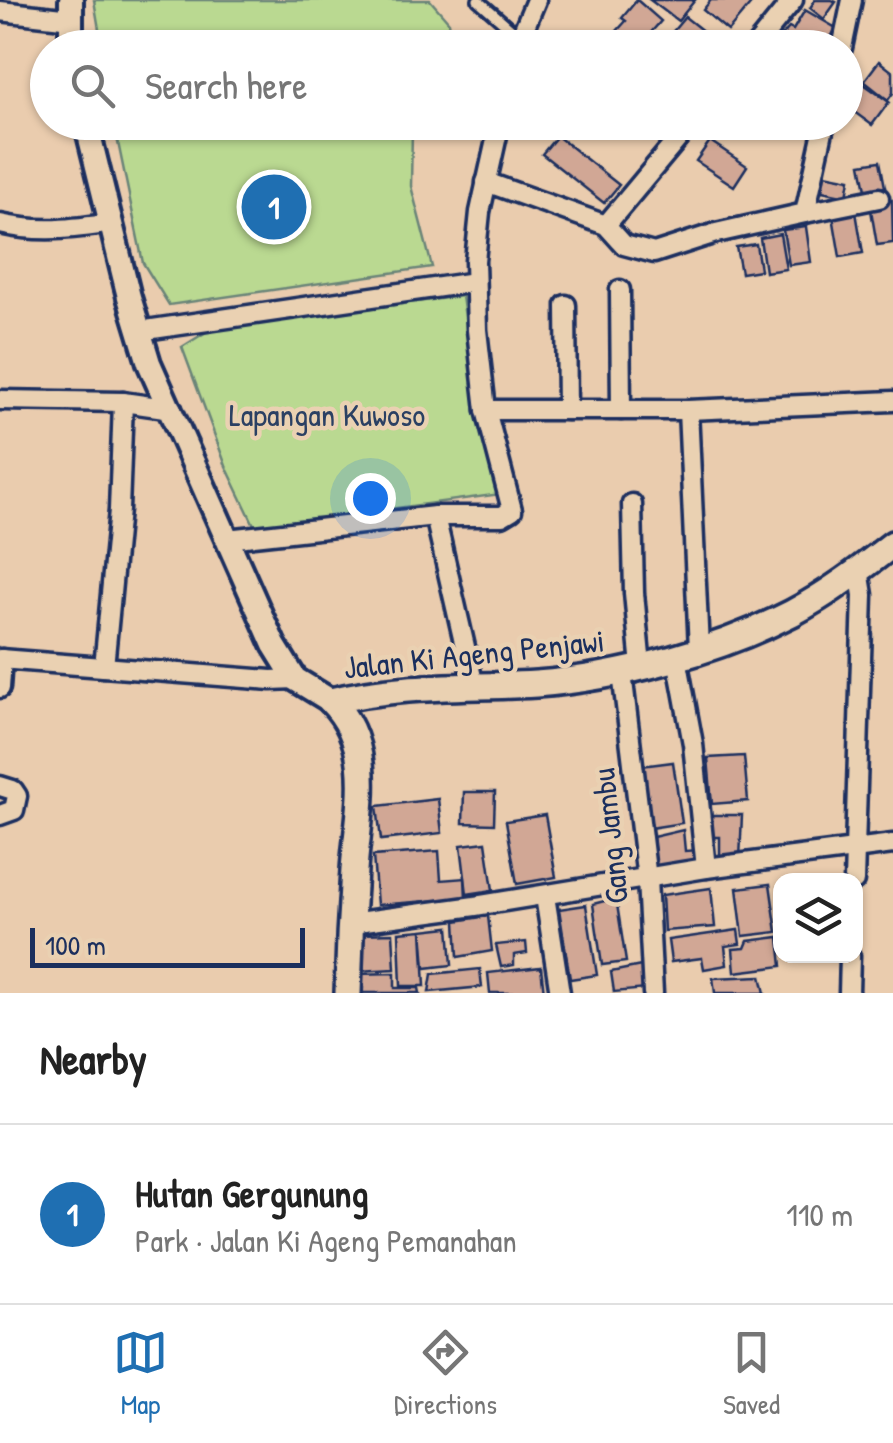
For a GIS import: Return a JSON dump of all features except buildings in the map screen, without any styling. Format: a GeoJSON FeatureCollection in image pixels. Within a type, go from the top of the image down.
{"type":"FeatureCollection","features":[{"type":"Feature","properties":{"kind":"main road","name":"Jalan Ki Ageng Penjawi"},"geometry":{"type":"LineString","coordinates":[[331,701],[373,691],[548,683],[632,670],[688,653],[792,612],[893,544]]}},
{"type":"Feature","properties":{"kind":"main road","name":"Jalan Ki Ageng Penjawi"},"geometry":{"type":"LineString","coordinates":[[331,701],[353,730],[362,779],[348,993]]}},
{"type":"Feature","properties":{"kind":"street"},"geometry":{"type":"LineString","coordinates":[[523,30],[536,0]]}},
{"type":"Feature","properties":{"kind":"street"},"geometry":{"type":"LineString","coordinates":[[769,30],[793,0]]}},
{"type":"Feature","properties":{"kind":"street"},"geometry":{"type":"LineString","coordinates":[[846,30],[852,0]]}},
{"type":"Feature","properties":{"kind":"street"},"geometry":{"type":"LineString","coordinates":[[0,11],[71,10]]}},
{"type":"Feature","properties":{"kind":"street"},"geometry":{"type":"LineString","coordinates":[[91,140],[149,363],[274,645],[295,679],[331,701]]}},
{"type":"Feature","properties":{"kind":"street"},"geometry":{"type":"LineString","coordinates":[[227,539],[434,516],[502,516],[512,510],[486,410],[474,261],[496,140]]}},
{"type":"Feature","properties":{"kind":"street"},"geometry":{"type":"LineString","coordinates":[[606,225],[677,140]]}},
{"type":"Feature","properties":{"kind":"street"},"geometry":{"type":"LineString","coordinates":[[806,213],[821,140]]}},
{"type":"Feature","properties":{"kind":"street"},"geometry":{"type":"LineString","coordinates":[[486,182],[606,225],[624,244],[654,253],[716,232],[879,198]]}},
{"type":"Feature","properties":{"kind":"street"},"geometry":{"type":"LineString","coordinates":[[1,219],[25,230],[56,231],[112,223]]}},
{"type":"Feature","properties":{"kind":"street"},"geometry":{"type":"LineString","coordinates":[[139,331],[475,282]]}},
{"type":"Feature","properties":{"kind":"street"},"geometry":{"type":"LineString","coordinates":[[620,290],[621,410]]}},
{"type":"Feature","properties":{"kind":"street"},"geometry":{"type":"LineString","coordinates":[[566,305],[567,410]]}},
{"type":"Feature","properties":{"kind":"street"},"geometry":{"type":"LineString","coordinates":[[0,400],[123,402],[172,409]]}},
{"type":"Feature","properties":{"kind":"street"},"geometry":{"type":"LineString","coordinates":[[104,667],[119,510],[123,402]]}},
{"type":"Feature","properties":{"kind":"street"},"geometry":{"type":"LineString","coordinates":[[486,410],[688,410],[893,402]]}},
{"type":"Feature","properties":{"kind":"street"},"geometry":{"type":"LineString","coordinates":[[688,410],[688,653],[706,868]]}},
{"type":"Feature","properties":{"kind":"street","name":"Gang Jambu"},"geometry":{"type":"LineString","coordinates":[[632,504],[632,670],[652,993]]}},
{"type":"Feature","properties":{"kind":"street"},"geometry":{"type":"LineString","coordinates":[[434,516],[474,686]]}},
{"type":"Feature","properties":{"kind":"street"},"geometry":{"type":"LineString","coordinates":[[854,873],[863,595],[859,570]]}},
{"type":"Feature","properties":{"kind":"street"},"geometry":{"type":"LineString","coordinates":[[0,688],[1,659],[295,679]]}},
{"type":"Feature","properties":{"kind":"street"},"geometry":{"type":"LineString","coordinates":[[0,786],[13,790],[17,796],[14,810],[0,815]]}},
{"type":"Feature","properties":{"kind":"street"},"geometry":{"type":"LineString","coordinates":[[350,923],[545,896],[706,868],[893,844]]}},
{"type":"Feature","properties":{"kind":"street"},"geometry":{"type":"LineString","coordinates":[[545,896],[560,993]]}},
{"type":"Feature","properties":{"kind":"street"},"geometry":{"type":"LineString","coordinates":[[849,993],[850,963]]}},
{"type":"Feature","properties":{"kind":"lane"},"geometry":{"type":"LineString","coordinates":[[478,0],[507,30]]}},
{"type":"Feature","properties":{"kind":"green space"},"geometry":{"type":"Polygon","coordinates":[[[94,0],[430,0],[449,22],[450,30],[99,30],[94,0]]]}},
{"type":"Feature","properties":{"kind":"green space"},"geometry":{"type":"Polygon","coordinates":[[[118,140],[412,140],[411,186],[432,267],[169,305],[143,263],[118,140]]]}},
{"type":"Feature","properties":{"kind":"green space","name":"Lapangan Kuwoso"},"geometry":{"type":"Polygon","coordinates":[[[462,296],[477,404],[501,494],[255,527],[226,466],[182,347],[211,329],[462,296]]]}},
{"type":"Feature","properties":{"kind":"place","name":"Hutan Gergunung"},"geometry":{"type":"Point","coordinates":[274,207]}}]}
